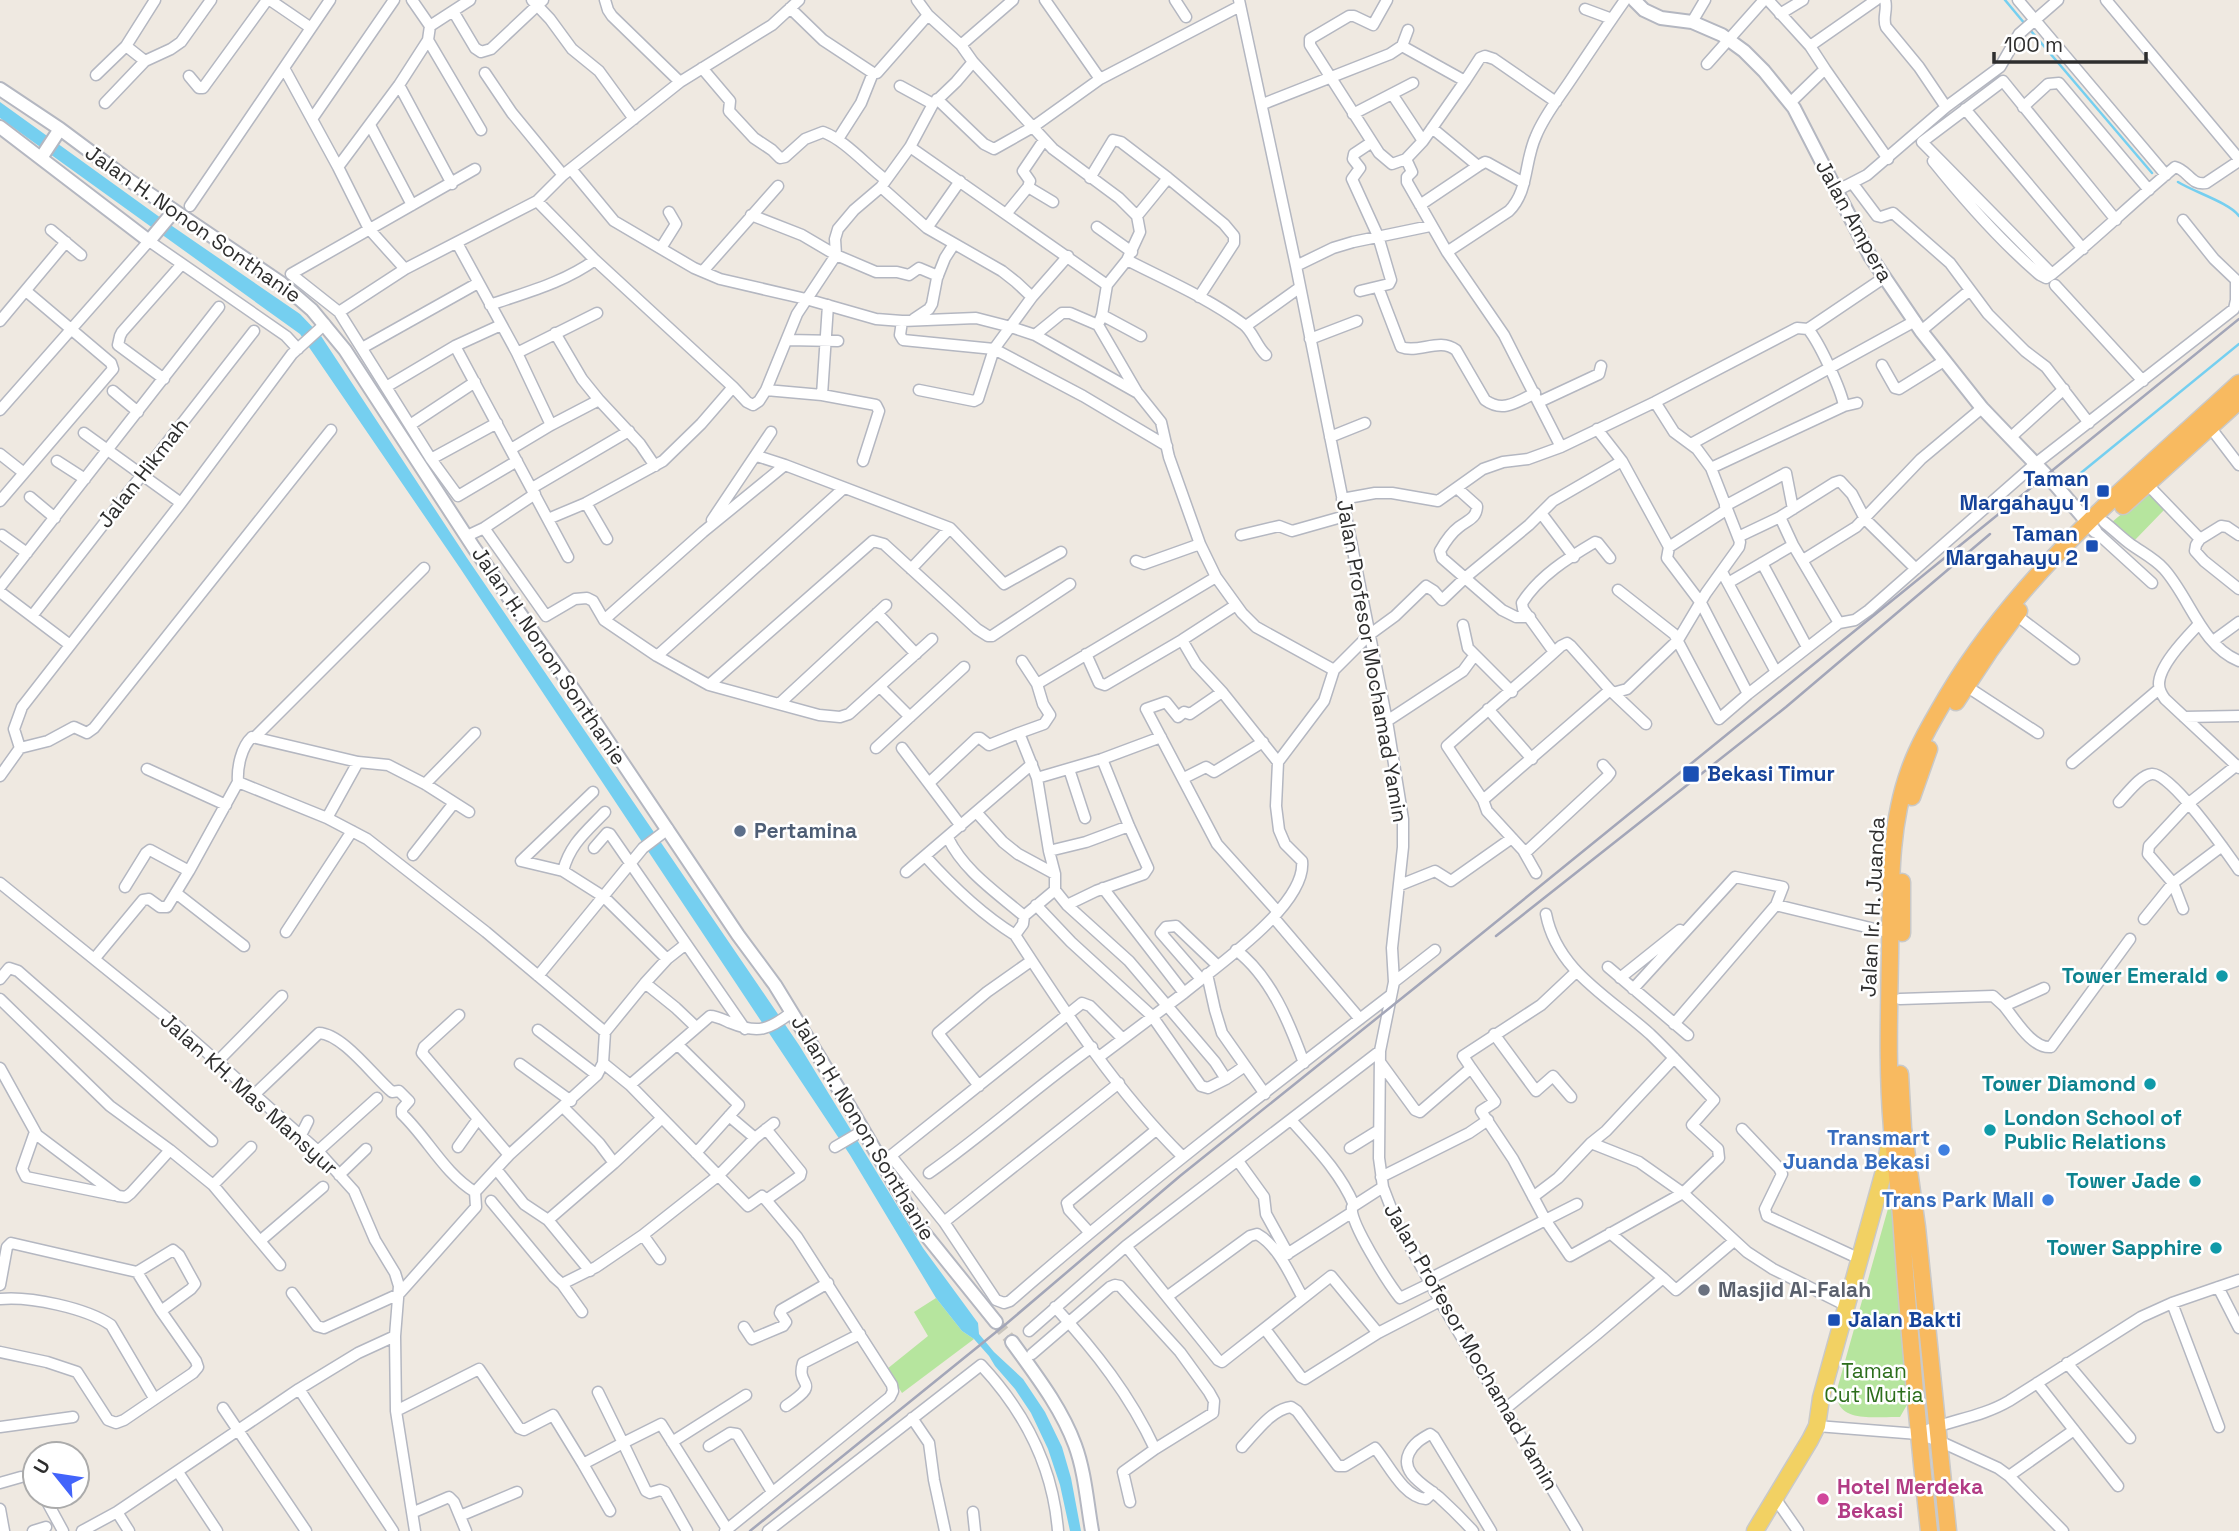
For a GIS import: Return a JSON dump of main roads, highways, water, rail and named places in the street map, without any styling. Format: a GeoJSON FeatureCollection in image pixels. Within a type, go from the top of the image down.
{"type":"FeatureCollection","features":[{"type":"Feature","properties":{"kind":"highway","name":"Jalan Ir. H. Juanda"},"geometry":{"type":"LineString","coordinates":[[1897,1128],[1902,868],[1900,834],[1928,751],[1966,686],[2015,615],[2096,525],[2147,484],[2239,383]]}},
{"type":"Feature","properties":{"kind":"highway"},"geometry":{"type":"LineString","coordinates":[[2203,425],[2238,398]]}},
{"type":"Feature","properties":{"kind":"highway","name":"Jalan Ir. H. Juanda"},"geometry":{"type":"LineString","coordinates":[[1929,1531],[1918,1434],[1889,1040],[1891,933],[1909,771],[1956,680],[2007,609],[2203,425]]}},
{"type":"Feature","properties":{"kind":"highway"},"geometry":{"type":"LineString","coordinates":[[1897,1128],[1917,1227],[1948,1531]]}},
{"type":"Feature","properties":{"kind":"main road"},"geometry":{"type":"LineString","coordinates":[[1755,1531],[1817,1426],[1821,1398],[1845,1305],[1897,1128]]}},
{"type":"Feature","properties":{"kind":"water"},"geometry":{"type":"Polygon","coordinates":[[[0,102],[300,314],[321,336],[467,558],[799,1045],[923,1248],[978,1323],[979,1334],[1023,1379],[1045,1412],[1062,1447],[1081,1531],[1070,1531],[1060,1485],[1048,1449],[1031,1413],[989,1356],[974,1339],[962,1331],[936,1298],[850,1155],[460,568],[300,334],[0,118],[0,102]]]}},
{"type":"Feature","properties":{"kind":"waterway"},"geometry":{"type":"LineString","coordinates":[[2005,0],[2025,24]]}},
{"type":"Feature","properties":{"kind":"waterway"},"geometry":{"type":"LineString","coordinates":[[2031,31],[2152,173]]}},
{"type":"Feature","properties":{"kind":"waterway"},"geometry":{"type":"LineString","coordinates":[[2178,182],[2220,202],[2239,216]]}},
{"type":"Feature","properties":{"kind":"waterway"},"geometry":{"type":"LineString","coordinates":[[2071,481],[2239,344]]}},
{"type":"Feature","properties":{"kind":"tunnel"},"geometry":{"type":"LineString","coordinates":[[996,1322],[1012,1342]]}},
{"type":"Feature","properties":{"kind":"railway"},"geometry":{"type":"LineString","coordinates":[[750,1531],[1006,1324],[1180,1176],[2239,319]]}},
{"type":"Feature","properties":{"kind":"railway"},"geometry":{"type":"LineString","coordinates":[[1496,936],[1786,707],[1990,534]]}},
{"type":"Feature","properties":{"kind":"place","name":"Taman Margahayu 1"},"geometry":{"type":"Point","coordinates":[2103,491]}},
{"type":"Feature","properties":{"kind":"place","name":"Taman Margahayu 2"},"geometry":{"type":"Point","coordinates":[2092,546]}},
{"type":"Feature","properties":{"kind":"place","name":"Bekasi Timur"},"geometry":{"type":"Point","coordinates":[1691,774]}},
{"type":"Feature","properties":{"kind":"place","name":"Pertamina"},"geometry":{"type":"Point","coordinates":[740,831]}},
{"type":"Feature","properties":{"kind":"place","name":"Tower Emerald"},"geometry":{"type":"Point","coordinates":[2222,976]}},
{"type":"Feature","properties":{"kind":"place","name":"Tower Diamond"},"geometry":{"type":"Point","coordinates":[2150,1084]}},
{"type":"Feature","properties":{"kind":"place","name":"London School of Public Relations"},"geometry":{"type":"Point","coordinates":[1990,1130]}},
{"type":"Feature","properties":{"kind":"place","name":"Transmart Juanda Bekasi"},"geometry":{"type":"Point","coordinates":[1944,1150]}},
{"type":"Feature","properties":{"kind":"place","name":"Tower Jade"},"geometry":{"type":"Point","coordinates":[2195,1181]}},
{"type":"Feature","properties":{"kind":"place","name":"Trans Park Mall"},"geometry":{"type":"Point","coordinates":[2048,1200]}},
{"type":"Feature","properties":{"kind":"place","name":"Tower Sapphire"},"geometry":{"type":"Point","coordinates":[2216,1248]}},
{"type":"Feature","properties":{"kind":"place","name":"Masjid Al-Falah"},"geometry":{"type":"Point","coordinates":[1704,1290]}},
{"type":"Feature","properties":{"kind":"place","name":"Jalan Bakti"},"geometry":{"type":"Point","coordinates":[1834,1320]}},
{"type":"Feature","properties":{"kind":"place","name":"Hotel Merdeka Bekasi"},"geometry":{"type":"Point","coordinates":[1823,1499]}},
{"type":"Feature","properties":{"kind":"park label","name":"Taman Cut Mutia"},"geometry":{"type":"Point","coordinates":[1874,1383]}}]}
